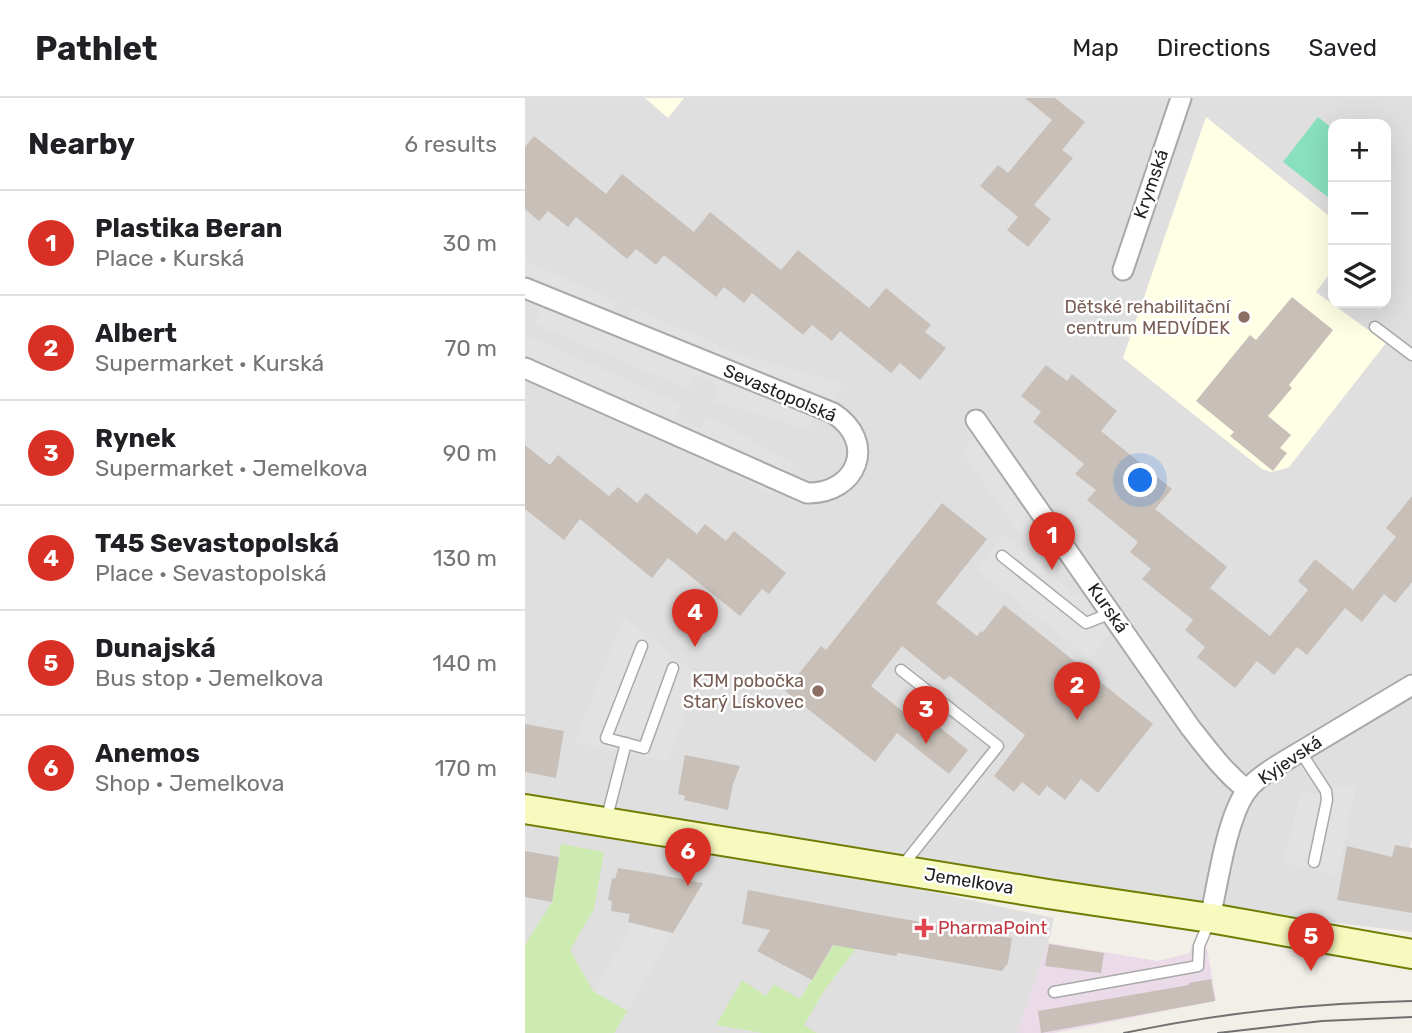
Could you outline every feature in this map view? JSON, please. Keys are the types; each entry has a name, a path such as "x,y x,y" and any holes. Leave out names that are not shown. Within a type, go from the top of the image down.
{"street":[{"name":"Krymská","path":"1123,270 1181,98"},
{"name":"Sevastopolská","path":"525,288 833,413 846,423 852,432 857,441 858,454 853,470 844,481 831,490 807,493 525,368"},
{"name":"Kurská","path":"977,420 1190,727 1217,763 1247,790"},
{"name":"Kyjevská","path":"1210,918 1228,838 1237,807 1247,790 1261,777 1300,751 1412,685"},
{"name":"Jemelkova","path":"525,809 1210,918 1412,954"}],"lane":[{"path":"1375,327 1412,355"},
{"path":"1002,556 1086,623 1111,613"},
{"path":"642,646 606,738 644,748 673,668"},
{"path":"899,870 998,746 901,670"},
{"path":"606,822 626,743"},
{"path":"1300,751 1326,790 1327,800 1314,862"},
{"path":"1054,992 1198,966 1199,946 1210,918"}],"shaded area":[{"path":"525,98 1412,98 1412,838 1409,853 1412,854 1412,932 1244,912 525,794"},
{"path":"645,98 684,98 668,118"},
{"name":"Dětské rehabilitační centrum MEDVÍDEK","path":"1206,117 1328,215 1328,276 1316,292 1328,301 1328,308 1338,308 1386,343 1289,467 1271,472 1262,469 1123,358"},
{"path":"525,261 619,302 608,314 624,320 635,309 736,353 844,384 815,414 808,429 714,402 720,386 695,375 688,389 535,324 540,308 525,301"},
{"path":"528,336 681,404 675,419 701,429 708,416 794,464 788,480 773,496 691,450 525,377 525,344"},
{"path":"977,412 987,415 1212,736 1204,741 1094,584 1081,592 1056,557 1043,566 962,452 973,439 965,428"},
{"path":"1003,535 1077,596 1082,594 1110,634 1090,659 977,569"},
{"path":"624,617 699,676 668,761 575,742"},
{"path":"1341,785 1356,788 1337,875 1284,863 1301,791 1316,794"},
{"path":"525,819 801,864 1054,918 1017,1033 525,1033"},
{"path":"634,923 673,933 627,1011 593,991"},
{"path":"1048,943 1158,961 1190,953 1192,944 1207,948 1216,1001 1054,1033 1017,1033"}],"green space":[{"path":"1318,117 1328,125 1328,197 1283,162"},
{"path":"561,844 604,852 594,909 570,950 593,991 628,1010 614,1033 525,1033 525,945 552,902"},
{"path":"837,940 858,946 826,988 804,1025 817,1033 763,1033 716,1025 742,980 766,996 774,984 800,999"}],"building":[{"path":"1025,98 1055,98 1085,122 1062,150 1073,158 1034,205 1051,219 1028,247 1007,230 1018,217 980,186 998,165 1008,173 1052,120"},
{"path":"534,136 606,194 622,174 694,232 710,212 781,270 798,250 869,308 886,288 931,325 925,332 946,348 920,380 900,363 891,373 840,331 832,341 812,325 803,335 752,293 744,303 724,287 716,297 664,255 656,265 636,249 627,259 576,217 568,227 548,211 539,221 525,209 525,147"},
{"path":"1292,297 1333,330 1289,385 1292,388 1268,416 1291,435 1280,448 1287,453 1273,471 1230,436 1234,432 1196,401 1250,335 1256,340"},
{"path":"1046,365 1067,381 1072,374 1117,411 1101,431 1172,489 1155,509 1227,567 1210,588 1270,636 1308,590 1298,581 1315,559 1353,590 1396,537 1386,528 1412,496 1412,582 1395,603 1384,594 1362,622 1345,608 1307,655 1297,647 1274,675 1257,661 1235,688 1197,657 1205,647 1185,630 1193,620 1142,579 1151,569 1130,552 1138,542 1087,500 1096,490 1075,474 1084,464 1033,422 1041,412 1021,396"},
{"path":"525,445 550,465 558,455 609,496 618,487 637,503 646,493 697,534 705,524 726,541 734,531 786,573 769,594 762,589 740,616 668,558 652,578 580,519 564,540 525,509"},
{"path":"942,503 987,539 936,603 977,636 1004,605 1153,724 1098,793 1081,779 1065,800 1047,786 1039,796 1022,782 1014,792 994,776 1025,735 950,676 944,680 902,646 871,686 911,718 917,709 968,750 949,774 897,733 875,762 785,691 821,646 826,650"},
{"path":"525,724 564,731 556,778 525,772"},
{"path":"685,755 740,766 728,810 684,800 685,796 678,794"},
{"path":"1395,845 1412,848 1412,913 1337,900 1347,846 1392,857"},
{"path":"525,851 559,857 552,902 525,897"},
{"path":"618,868 703,883 673,933 628,922 630,914 611,911 612,901 608,900 612,878 615,879"},
{"path":"748,890 1012,938 1008,963 1002,971 833,945 812,980 757,951 770,930 742,924"},
{"path":"1049,944 1104,953 1101,973 1045,966"},
{"path":"1211,979 1215,1001 1041,1033 1038,1011"}],"tram line":[{"path":"1124,1033 1268,1010 1412,1001"},
{"path":"1218,1033 1322,1021 1412,1017"}],"place":[{"name":"Dětské rehabilitační centrum MEDVÍDEK","path":"1244,317"},
{"name":"Plastika Beran","path":"1052,570"},
{"name":"T45 Sevastopolská","path":"695,647"},
{"name":"KJM pobočka Starý Lískovec","path":"818,691"},
{"name":"Albert","path":"1077,720"},
{"name":"Rynek","path":"926,744"},
{"name":"Anemos","path":"688,886"},
{"name":"PharmaPoint","path":"924,928"},
{"name":"Dunajská","path":"1311,971"}]}
